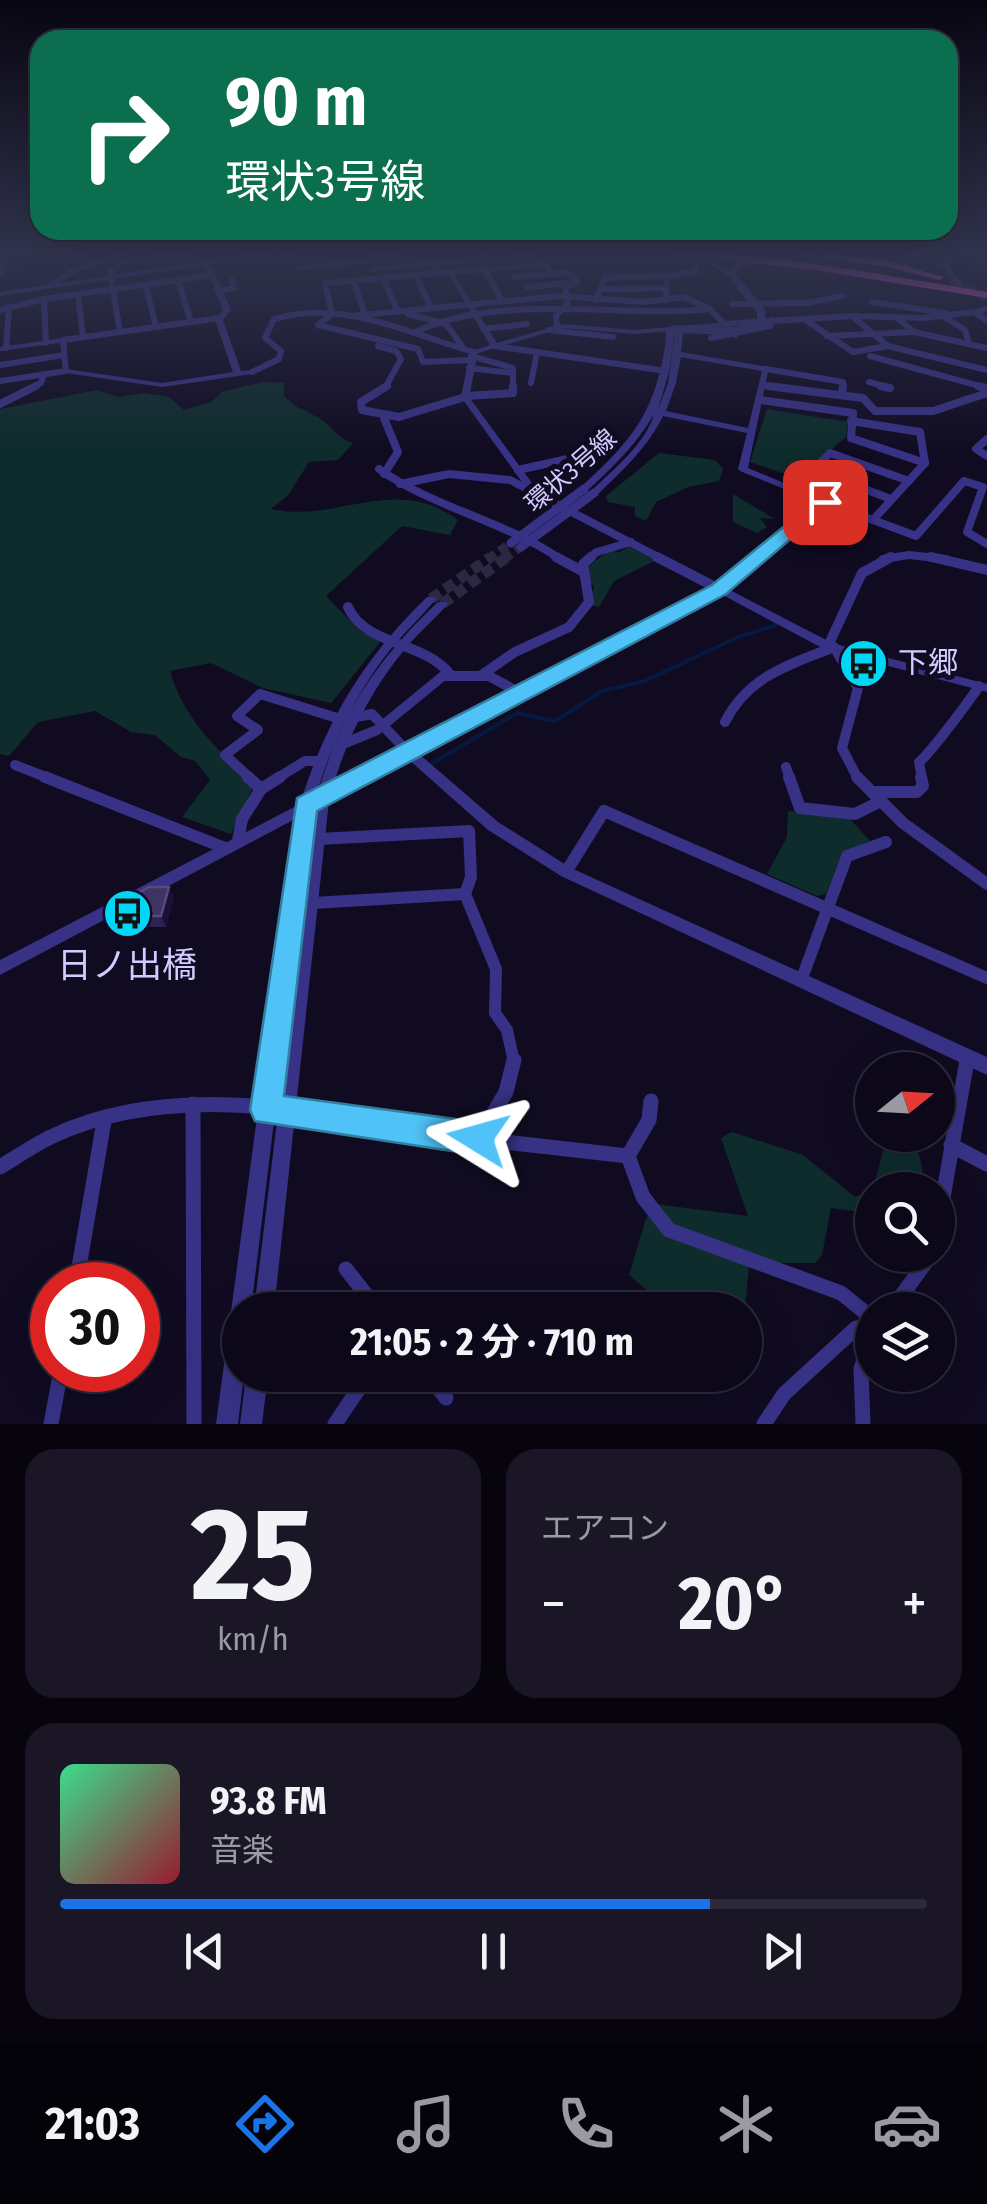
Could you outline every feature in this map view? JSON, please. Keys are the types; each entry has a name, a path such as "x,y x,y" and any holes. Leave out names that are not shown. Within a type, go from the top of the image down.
{"street":[{"path":"7,319 3,349 209,319"},
{"path":"45,319 46,343"},
{"path":"81,319 83,338"},
{"path":"118,319 120,332"},
{"path":"154,319 156,327"},
{"path":"220,319 238,374"},
{"path":"0,381 66,371 162,386 252,372 279,359 281,351 265,342 273,319"},
{"path":"326,319 318,326 418,349 423,362 471,359 509,365 513,394 465,397 384,418 362,410 360,402 385,389 401,355 378,346"},
{"path":"364,319 462,346"},
{"path":"415,332 440,319"},
{"path":"477,319 495,346 666,370"},
{"path":"524,319 536,333"},
{"path":"552,328 555,319"},
{"path":"586,327 589,319"},
{"path":"614,334 617,319"},
{"path":"647,319 649,331"},
{"path":"720,319 735,336"},
{"name":"環状3号線","path":"658,412 666,370 679,333 736,332 761,324 761,319"},
{"path":"552,328 614,334 780,319"},
{"path":"805,319 854,356 870,356 987,390"},
{"path":"854,319 888,346 987,370"},
{"path":"900,319 914,332"},
{"path":"949,319 965,330 969,344"},
{"path":"434,320 446,324 471,359 465,397 530,487"},
{"path":"711,338 765,329 772,320"},
{"path":"483,329 527,324"},
{"path":"471,359 495,346 552,328 586,327 614,334"},
{"path":"827,336 914,332 987,348"},
{"path":"64,340 66,371"},
{"path":"870,356 888,346"},
{"name":"環状3号線","path":"516,545 642,446 676,379 675,349"},
{"path":"675,349 843,382 842,395"},
{"path":"531,383 531,365 537,352"},
{"path":"0,364 64,355"},
{"path":"766,369 743,469 916,536 964,481 985,487 967,532 987,544"},
{"path":"0,402 42,383 44,374"},
{"path":"863,398 872,383 890,388"},
{"path":"764,385 863,398 875,411 919,412 987,390"},
{"path":"760,400 853,413 851,438 925,464"},
{"path":"658,412 752,431"},
{"path":"384,418 398,448 382,472 519,540 533,540 558,563 582,571"},
{"path":"852,421 920,432 925,464"},
{"path":"987,439 976,448 987,456"},
{"path":"518,470 581,456 592,442"},
{"path":"891,499 814,470 830,453 909,482"},
{"path":"874,520 925,464"},
{"path":"400,484 460,474 530,487 831,646 983,686 935,736 932,752 919,762 923,786 917,792 876,797 855,814 800,808 786,767"},
{"path":"0,968 719,589 825,502"},
{"path":"582,571 597,552 631,542"},
{"path":"724,722 735,695 784,665 831,646 861,575 875,563 934,558 987,570"},
{"path":"480,676 521,650 553,640 579,618 589,602 582,571"},
{"path":"265,1292 277,1111 306,806 318,761 344,718 395,640 436,601"},
{"path":"348,608 357,623 440,661 450,674"},
{"path":"831,646 858,688 842,746 844,756 876,797 912,832 987,884"},
{"path":"337,746 382,726 450,674 501,680 520,693"},
{"path":"261,789 225,755 258,730 237,716 260,694 344,718 372,714 407,752 493,826 566,872 987,1066"},
{"path":"244,1292 313,902 323,796 344,718"},
{"path":"231,845 261,789 304,761 318,761"},
{"path":"14,765 231,845"},
{"path":"566,872 604,811 987,978"},
{"path":"319,840 468,831 471,878 464,894 496,969 494,1013 511,1032 514,1044 509,1091 478,1138"},
{"path":"802,978 847,856 886,842"},
{"path":"313,902 464,894"},
{"path":"955,1125 968,1058"},
{"path":"628,1156 650,1120 652,1101"},
{"path":"193,1104 194,1424"},
{"path":"0,1168 50,1139 104,1120 130,1112 193,1104 277,1111 628,1156"},
{"path":"80,1262 104,1120"},
{"path":"955,1147 987,1164"},
{"path":"628,1156 643,1197 669,1230 841,1293 855,1304"},
{"path":"346,1268 364,1292"},
{"path":"765,1423 784,1394 855,1329"},
{"path":"51,1424 57,1392"},
{"path":"227,1424 231,1392"},
{"path":"251,1424 254,1392"},
{"path":"335,1424 357,1392"},
{"path":"441,1392 446,1398"},
{"path":"859,1392 863,1424"}],"green space":[{"path":"262,382 284,383 284,396 353,443 338,460 309,462 289,494 271,509 295,512 365,502 411,501 434,507 458,520 450,535 402,526 326,596 359,630 380,642 331,703 263,688 211,663 170,671 193,720 255,783 231,834 182,817 210,780 195,761 181,757 155,735 131,732 95,711 38,722 9,756 0,754 0,409 97,390 118,397 144,393 169,397 184,410 211,402 222,392"},
{"path":"767,409 848,422 846,437 797,478 750,462"},
{"path":"659,453 715,460 723,469 719,481 688,487 656,502 646,521 635,516 635,507 608,502 606,496"},
{"path":"733,494 775,519 760,518 767,527 757,533 733,522"},
{"path":"629,547 656,560 614,581 599,607 591,605 594,586 587,578 587,567 610,550 619,552"},
{"path":"788,811 850,819 870,841 842,852 826,894 817,896 767,874 787,837"},
{"path":"732,1132 803,1155 855,1197 855,1213 831,1208 822,1255 815,1263 749,1263 747,1292 649,1292 629,1275 646,1219 655,1204 748,1216 721,1138"},
{"path":"883,1152 918,1152 922,1172 878,1172"}],"building":[{"path":"149,887 169,887 161,916 131,916 138,893"}],"waterway":[{"path":"431,764 517,713 555,721 602,691 645,681 738,637 776,625"}],"tunnel":[{"path":"488,559 511,543"},
{"path":"504,559 521,547"},
{"path":"431,599 491,557"},
{"path":"442,604 507,557"}],"place":[{"name":"下郷","path":"863,663"},
{"name":"日ノ出橋","path":"127,913"}],"route":[{"path":"478,1138 266,1110 306,806 719,589 778,545 825,502"}]}
